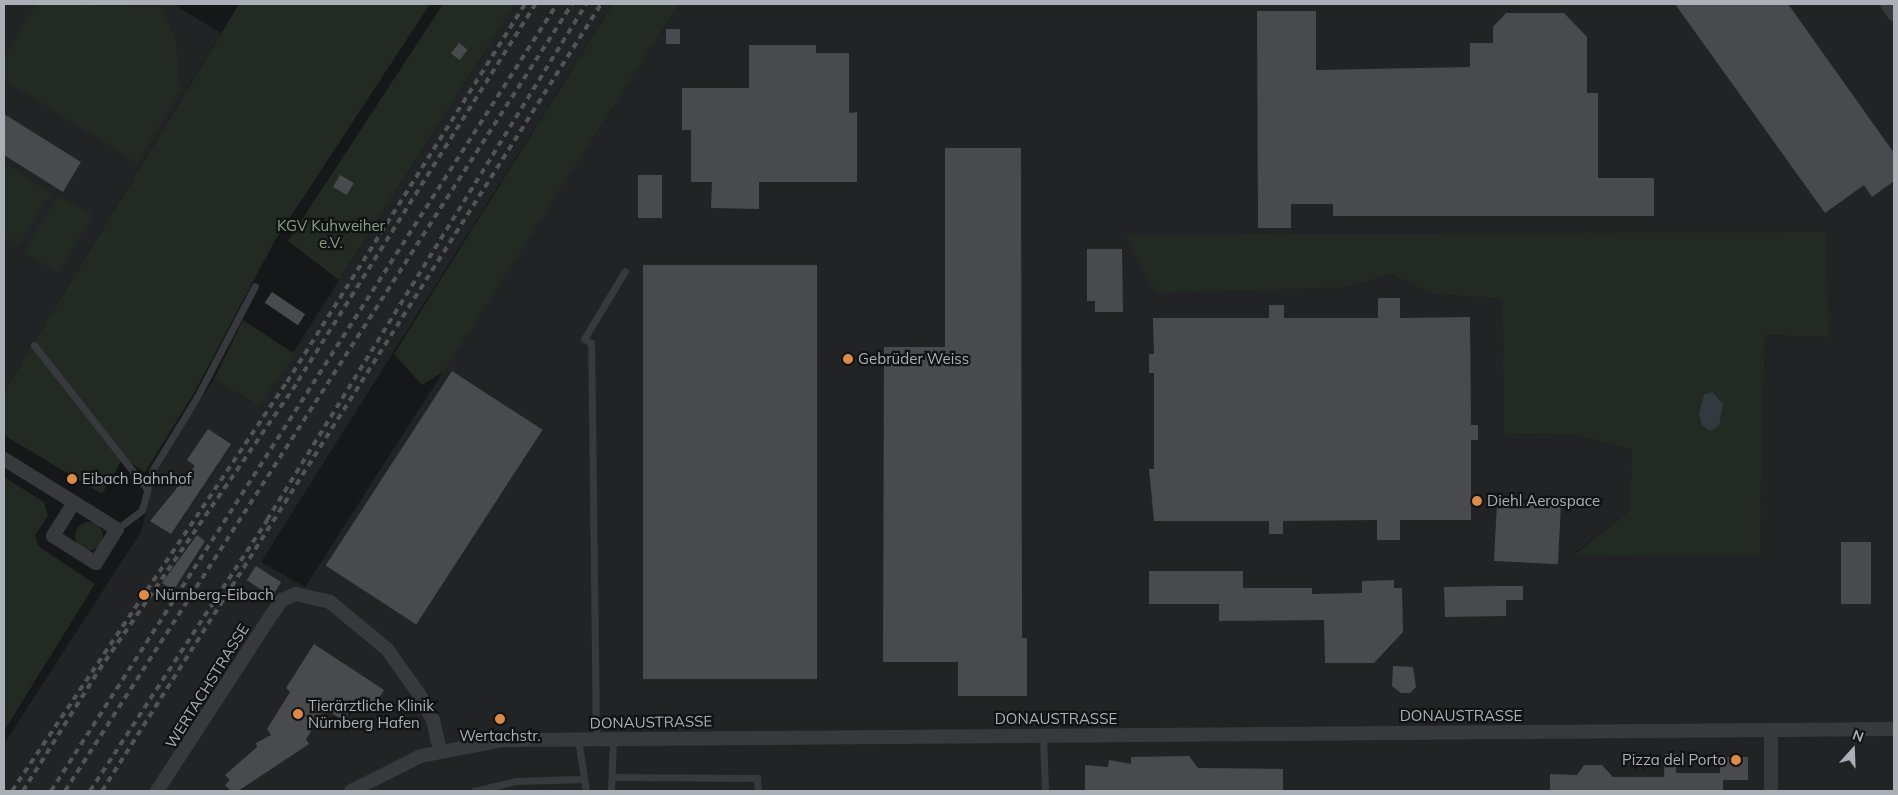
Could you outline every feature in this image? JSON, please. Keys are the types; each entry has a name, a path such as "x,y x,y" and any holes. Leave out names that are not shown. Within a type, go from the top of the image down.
{"street":[{"path":"1887,4 1894,14"},
{"path":"4,459 117,529 96,563 53,536 74,503"},
{"name":"WERTACHSTRASSE","path":"157,791 272,614 282,600 296,594 330,602 387,649 419,694 433,720 440,751"},
{"name":"DONAUSTRASSE","path":"351,791 402,764 440,751 503,740 1894,729"},
{"path":"1771,730 1771,791"}],"lane":[{"path":"596,739 590,343 584,339 625,271"},
{"path":"117,529 142,510 153,469 197,397 255,286"},
{"path":"34,345 147,490"},
{"path":"1043,736 1045,791"},
{"path":"578,739 586,791"},
{"path":"611,791 613,739"},
{"path":"612,777 758,778 758,791"},
{"path":"474,791 516,781 583,779"}],"shaded area":[{"path":"4,4 173,4 221,33 4,392"},
{"path":"515,4 613,4 261,562 305,587 679,4 1894,4 1894,791 4,791 4,744 142,530 155,470 214,379 259,406","holes":["1125,236 1246,236 1829,337 1765,335 1760,555 1572,555 1629,511 1632,450 1576,435 1504,434 1502,299 1432,294 1391,274 1348,287"]},
{"path":"1712,392 1723,404 1719,426 1710,431 1702,425 1699,414 1704,395"}],"green space":[{"path":"37,4 162,7 176,41 180,90 137,163 4,80 4,58"},
{"path":"239,4 430,4 274,242 193,395 145,472 123,458 102,494 4,435 4,392"},
{"name":"KGV Kuhweiher e.V.","path":"443,4 515,4 339,280 288,241"},
{"path":"613,4 679,4 444,371 422,385 394,354"},
{"path":"4,163 51,193 19,245 4,236"},
{"path":"58,195 93,215 59,273 25,253"},
{"path":"1826,232 1829,337 1765,335 1760,555 1572,556 1629,511 1632,450 1576,435 1504,434 1502,299 1432,294 1391,274 1348,287 1156,293 1125,235"},
{"path":"243,320 295,354 259,406 214,379"},
{"path":"4,477 44,502 48,516 35,535 38,546 95,584 4,731"},
{"path":"89,522 99,526 103,536 99,546 89,550 79,546 75,536 79,526"}],"building":[{"path":"1675,4 1788,4 1894,153 1894,181 1872,197 1864,185 1825,213"},
{"path":"1257,11 1316,11 1316,70 1470,67 1470,43 1493,43 1493,27 1506,13 1564,13 1587,37 1587,93 1598,93 1598,178 1654,178 1654,216 1333,216 1333,204 1291,204 1291,228 1258,228"},
{"path":"666,29 680,29 680,44 666,44"},
{"path":"459,43 468,50 460,60 451,53"},
{"path":"749,45 816,45 816,53 849,53 849,113 857,112 857,182 759,182 759,209 711,208 712,182 691,182 691,130 682,130 682,88 749,88"},
{"path":"4,114 81,162 63,192 4,155"},
{"path":"945,148 1021,148 1022,638 1027,638 1027,696 958,696 958,662 883,662 884,347 945,347"},
{"path":"340,175 354,183 347,195 333,187"},
{"path":"638,175 662,175 662,218 638,218"},
{"path":"1087,249 1122,249 1123,312 1095,312 1095,301 1087,301"},
{"path":"643,265 817,265 817,679 643,679"},
{"path":"272,292 305,314 298,325 265,303"},
{"path":"1378,298 1400,298 1400,318 1470,317 1471,425 1478,425 1478,440 1471,440 1471,520 1400,520 1400,540 1377,540 1377,520 1283,521 1283,534 1269,534 1269,521 1154,521 1149,469 1154,469 1154,373 1149,373 1149,354 1154,354 1153,318 1269,318 1269,305 1284,305 1284,318 1378,318"},
{"path":"452,371 543,430 416,624 326,566"},
{"path":"208,429 231,444 171,534 150,521 195,466 187,460"},
{"path":"1497,503 1561,506 1558,564 1494,561"},
{"path":"197,535 205,541 173,591 162,583"},
{"path":"1841,542 1871,542 1871,604 1841,604"},
{"path":"256,566 281,582 272,597 247,580"},
{"path":"1149,571 1243,571 1243,588 1312,588 1312,594 1362,593 1362,581 1394,580 1394,588 1402,588 1403,632 1374,663 1325,663 1324,620 1219,621 1219,604 1149,604"},
{"path":"1523,586 1523,600 1506,600 1506,616 1445,617 1444,587"},
{"name":"Tierärztliche Klinik Nürnberg Hafen","path":"314,644 384,690 373,709 358,699 344,721 325,709 306,739 309,744 238,791 231,791 225,785 230,780 225,775 257,747 256,743 271,735 267,729 290,692 286,688"},
{"path":"1393,666 1413,667 1416,687 1410,693 1401,693 1392,686"},
{"path":"1665,754 1677,754 1676,773 1720,773 1720,757 1748,757 1748,780 1723,780 1723,791 1550,791 1550,774 1577,775 1584,765 1602,765 1613,777 1664,777"},
{"path":"1189,756 1198,768 1283,769 1283,791 1085,791 1085,765 1108,767 1109,760 1131,764 1131,757"}],"railway":[{"path":"12,791 287,382 525,4"},
{"path":"23,791 99,670 298,381 535,4"},
{"path":"51,791 557,4"},
{"path":"65,791 572,4"},
{"path":"90,791 267,520 586,4"},
{"path":"102,791 601,4"}],"place":[{"name":"Gebrüder Weiss","path":"848,359"},
{"name":"Eibach Bahnhof","path":"72,479"},
{"name":"Diehl Aerospace","path":"1477,501"},
{"name":"Nürnberg-Eibach","path":"144,595"},
{"name":"Tierärztliche Klinik Nürnberg Hafen","path":"298,714"},
{"name":"Wertachstr.","path":"500,719"},
{"name":"Pizza del Porto","path":"1736,760"}]}
